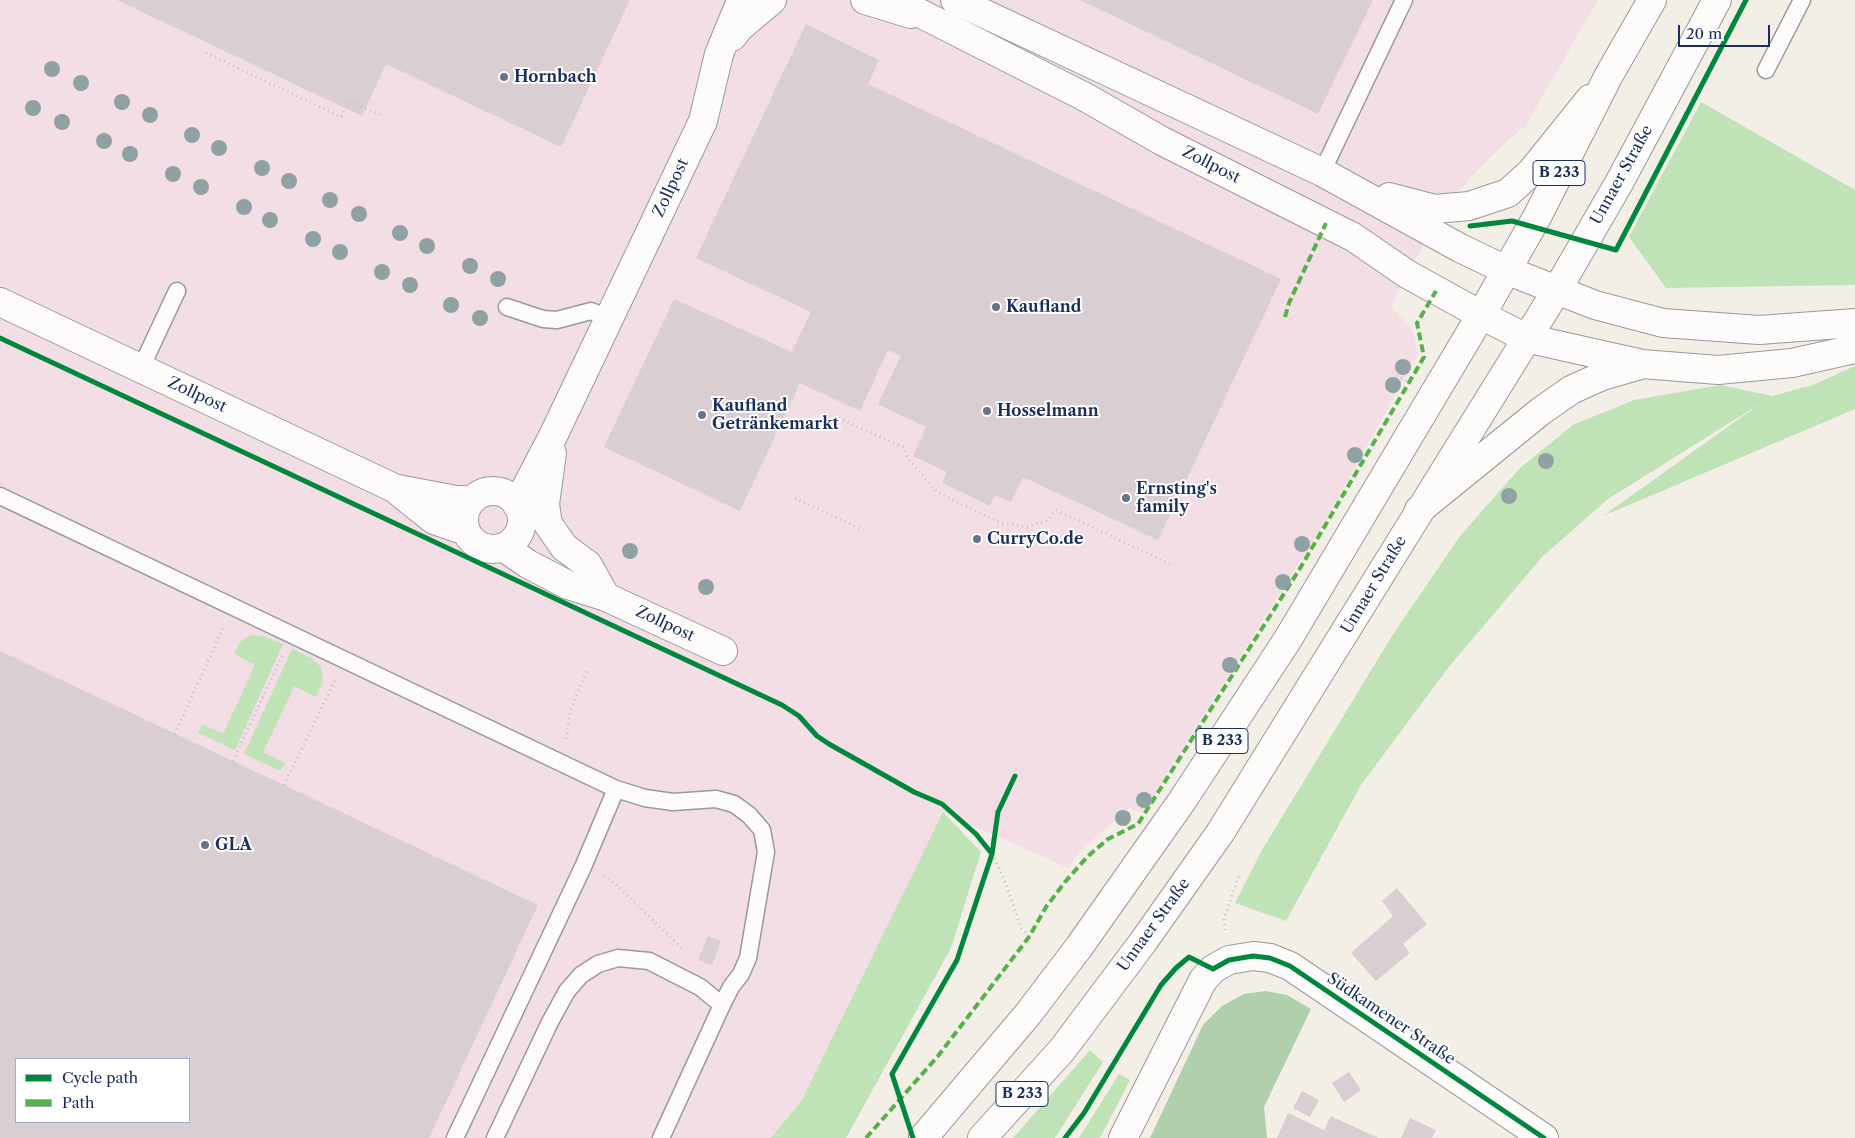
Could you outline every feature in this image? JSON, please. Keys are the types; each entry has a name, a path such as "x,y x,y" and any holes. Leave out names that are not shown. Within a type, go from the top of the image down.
{"main road":[{"name":"Zollpost","path":"719,54 719,15 724,0"},
{"name":"Zollpost","path":"723,652 606,597 541,553 514,528 554,434 703,121 719,54 743,0"},
{"name":"Zollpost","path":"719,54 740,27 772,0"},
{"name":"Zollpost","path":"865,0 937,22"},
{"name":"Zollpost","path":"894,0 1084,97 1162,140 1354,237 1408,274 1481,316 1526,338 1642,364"},
{"path":"955,0 1322,172 1460,248 1506,270 1595,305 1664,322 1759,330 1855,324"},
{"name":"B 233","path":"923,1138 1028,1014 1079,947 1182,801 1288,639 1481,316 1537,217 1609,75 1652,0"},
{"name":"Unnaer Straße","path":"982,1138 1062,1050 1220,833 1419,510 1500,383 1526,338 1558,290 1624,175 1717,0"},
{"path":"1361,192 1403,200 1435,209 1469,206 1508,193 1532,171 1609,75"},
{"name":"Zollpost","path":"0,302 394,488 434,520 466,531"},
{"path":"1419,510 1541,411 1571,390 1602,376 1642,364 1718,370 1792,363 1855,349"},
{"name":"Zollpost","path":"394,488 456,500 479,496 509,478 554,434"},
{"name":"Zollpost","path":"554,434 545,504 548,524 564,547 588,565 606,597"},
{"path":"496,490 506,493 514,499 514,528 492,549 482,547 466,531 464,521 466,507 479,496 496,490"},
{"name":"Südkamener Straße","path":"1221,965 1253,956 1270,958 1290,966 1544,1138"},
{"path":"1124,1138 1203,980 1221,965"}],"lane":[{"path":"1322,172 1404,0"},
{"path":"1766,70 1802,0"},
{"path":"141,368 177,291"},
{"path":"507,307 543,319 557,320 591,312 610,318"},
{"path":"0,496 616,788 645,798 673,802 716,799 734,804 749,815 762,830 766,852 748,958 741,974 731,987 722,1005 660,1138"},
{"path":"455,1138 583,867 616,788"},
{"path":"495,1138 550,1022 567,991 582,975 598,964 618,958 649,961 700,987 722,1005"}],"path":[{"path":"206,53 341,117 350,101 380,115"},
{"path":"1392,373 1410,382"},
{"path":"834,416 902,447 908,459 937,492 1001,523 1028,527 1048,520 1056,510 1170,564"},
{"path":"795,498 863,530"},
{"path":"175,734 233,606"},
{"path":"233,761 292,635"},
{"path":"284,785 346,660"},
{"path":"566,739 571,708 587,670"},
{"path":"992,854 1004,876 1021,928 1029,937"},
{"path":"583,867 611,880 688,954"},
{"path":"1221,965 1224,919 1239,875"}],"shaded area":[{"path":"0,0 1598,0 1526,125 1494,153 1447,204 1407,274 1391,307 1413,331 1418,354 1326,520 1142,813 1129,808 1078,853 1068,868 943,812 802,1100 771,1138 0,1138"}],"green space":[{"path":"1701,102 1855,190 1855,285 1666,288 1629,237"},
{"path":"1855,366 1855,409 1603,516 1761,403 1608,499 1542,557 1448,668 1361,785 1286,921 1235,903 1262,850 1392,636 1460,536 1520,468 1573,425 1634,400 1721,385 1772,396 1813,385"},
{"path":"251,635 264,636 283,644 235,750 198,733 202,724 223,734 255,665 234,654 240,642"},
{"path":"292,649 311,658 321,667 323,681 316,697 294,686 263,752 285,763 280,771 244,754"},
{"path":"943,812 981,852 951,948 846,1138 771,1138 802,1100"},
{"path":"1265,991 1287,995 1311,1009 1264,1107 1267,1138 1150,1138 1203,1025 1222,1006 1244,994"},
{"path":"1090,1050 1103,1062 1055,1138 1013,1138"},
{"path":"1119,1074 1130,1080 1100,1138 1079,1138"}],"building":[{"name":"Hornbach","path":"117,0 630,0 561,147 386,64 362,116"},
{"path":"1080,0 1373,0 1318,114"},
{"path":"806,24 879,60 868,84 1281,279 1158,540 1023,477 1011,502 995,495 990,506 942,483 947,472 913,456 926,427 878,404 901,356 888,350 860,411 800,383 740,511 604,447 674,299 792,352 811,312 696,258"},
{"name":"GLA","path":"0,651 538,905 429,1138 0,1138"},
{"path":"1397,888 1427,924 1403,944 1410,953 1376,981 1351,953 1393,916 1382,901"},
{"path":"708,936 721,941 712,965 698,960"},
{"path":"1349,1072 1361,1090 1344,1102 1332,1083"},
{"path":"1302,1091 1319,1100 1310,1117 1293,1108"},
{"path":"1288,1113 1324,1130 1331,1116 1378,1138 1277,1138"},
{"path":"1410,1118 1436,1130 1432,1138 1401,1138"}],"marked path":[{"path":"1285,317 1289,303 1326,223"},
{"path":"866,1138 938,1056 1029,937 1046,907 1065,882 1088,856 1108,839 1138,824 1299,570 1424,357 1417,323 1436,291"}],"cycle path":[{"path":"1470,226 1512,221 1616,250 1746,0"},
{"path":"0,338 782,705 799,716 817,736 829,744 914,792 942,804 976,834 992,854"},
{"path":"913,1138 892,1074 957,960 992,854 998,812 1015,776"},
{"path":"1065,1138 1084,1113 1161,985 1176,968 1189,957 1213,969 1229,960 1253,956 1270,958 1290,966 1544,1138"}],"place":[{"name":"Hornbach","path":"504,77"},
{"name":"Kaufland","path":"996,307"},
{"name":"Hosselmann","path":"987,411"},
{"name":"Kaufland Getränkemarkt","path":"702,415"},
{"name":"Ernsting's family","path":"1126,498"},
{"name":"CurryCo.de","path":"977,539"},
{"name":"GLA","path":"205,845"}]}
